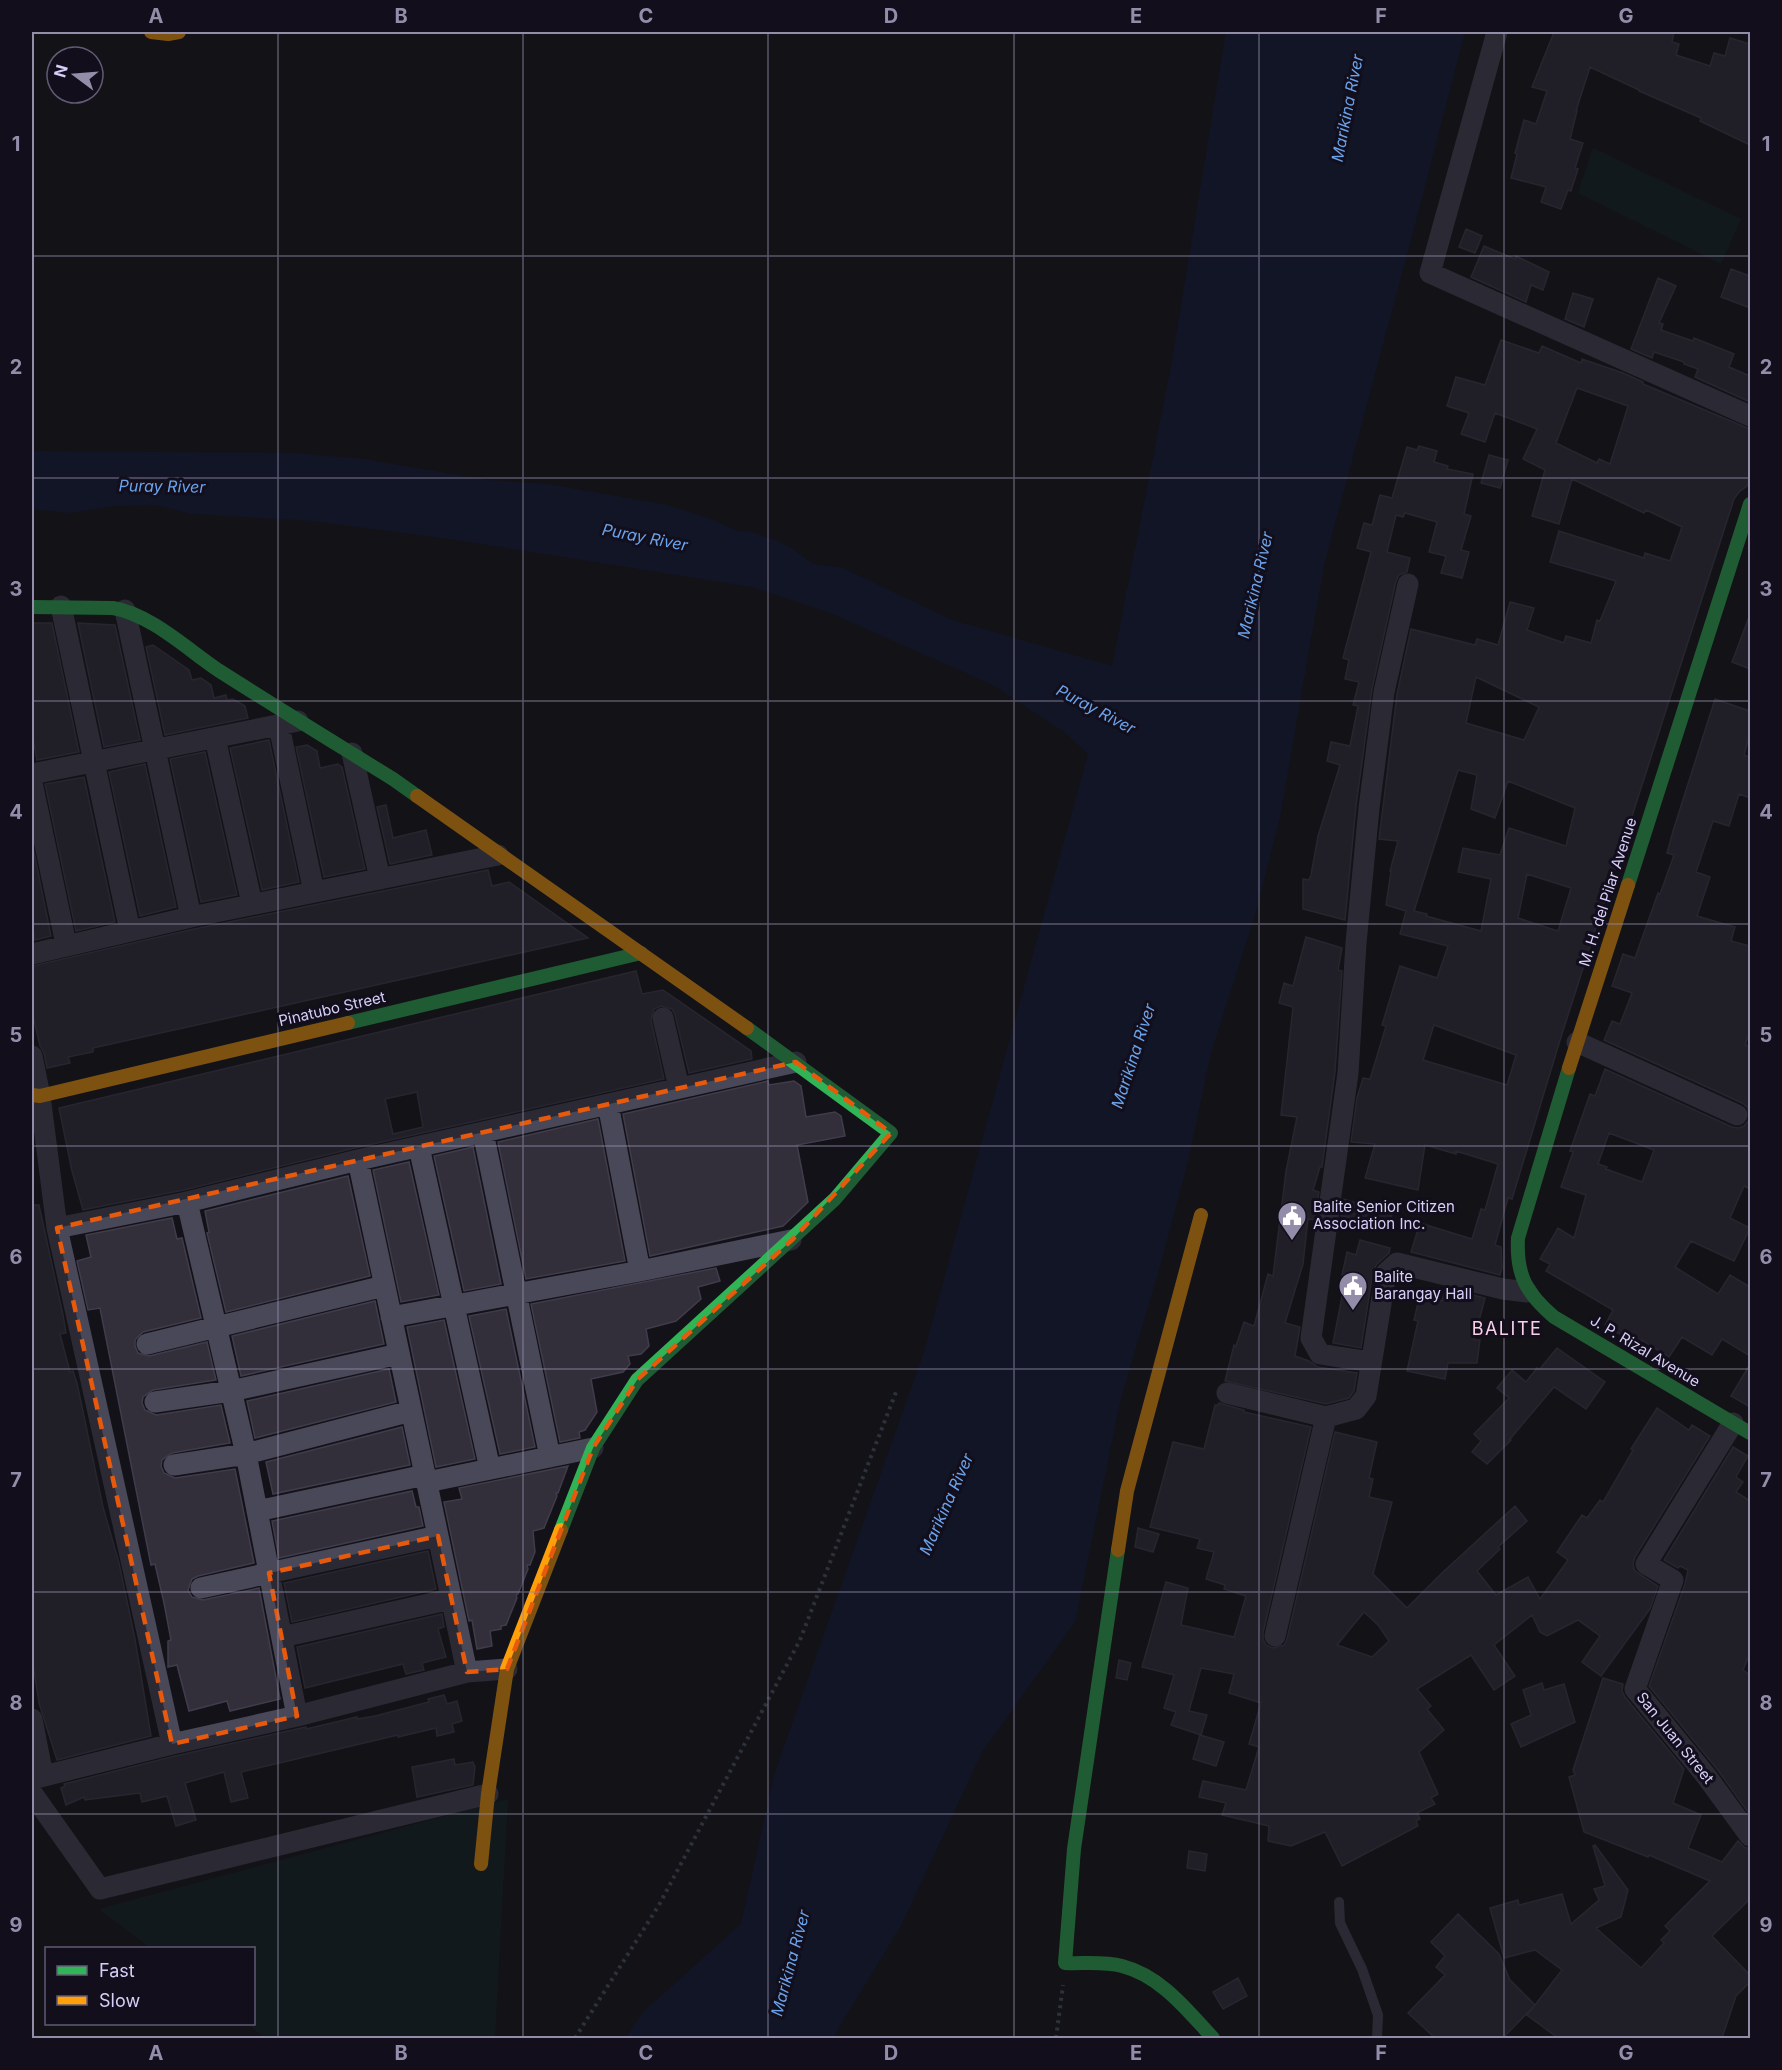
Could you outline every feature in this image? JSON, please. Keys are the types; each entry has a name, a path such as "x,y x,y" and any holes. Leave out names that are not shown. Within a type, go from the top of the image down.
{"street":[{"path":"151,32 168,34 179,32"},
{"path":"1497,32 1430,273 1750,416"},
{"name":"M. H. del Pilar Avenue","path":"1527,1292 1516,1257 1518,1238 1577,1042 1750,504"},
{"path":"1371,1362 1320,1354 1311,1338 1348,1073 1356,943 1369,808 1384,692 1408,584"},
{"path":"61,606 130,931"},
{"path":"32,607 61,606 125,610 141,617 217,669 289,723 352,753 393,778 498,855 796,1062 891,1133 835,1199 637,1380 593,1448 507,1669 488,1794 481,1864"},
{"path":"125,610 191,916"},
{"path":"32,774 289,723"},
{"path":"289,723 314,892"},
{"path":"215,738 252,904"},
{"path":"352,753 380,879"},
{"path":"32,783 66,944"},
{"path":"32,954 66,944 191,916 498,855"},
{"name":"Pinatubo Street","path":"36,1095 641,953"},
{"path":"663,1018 679,1088"},
{"path":"1577,1042 1737,1115"},
{"path":"32,1056 57,1228 172,1744"},
{"path":"57,1228 187,1202 358,1160 796,1062"},
{"path":"608,1104 640,1271"},
{"path":"483,1132 550,1457"},
{"path":"419,1147 490,1469"},
{"path":"358,1160 467,1672"},
{"path":"187,1202 246,1454 297,1716"},
{"path":"1201,1215 1126,1491 1074,1849 1065,1963 1121,1966 1149,1976 1170,1993 1213,2038"},
{"path":"391,1317 640,1271 793,1239"},
{"path":"1227,1393 1326,1417 1356,1409 1366,1396 1386,1273 1397,1263 1503,1289 1527,1292"},
{"path":"147,1344 384,1286"},
{"name":"J. P. Rizal Avenue","path":"1527,1292 1539,1306 1554,1317 1742,1428"},
{"path":"155,1402 231,1391 399,1354"},
{"path":"174,1465 246,1454 411,1411"},
{"path":"1275,1636 1326,1417"},
{"name":"San Juan Street","path":"1742,1428 1646,1564 1673,1580 1635,1689 1707,1777 1750,1836"},
{"path":"257,1511 593,1448"},
{"path":"201,1588 438,1536"},
{"path":"282,1637 452,1599"},
{"path":"36,1782 172,1744 297,1716 467,1672 507,1669"},
{"path":"32,1719 36,1782 100,1889 488,1794"}],"lane":[{"path":"1339,1902 1340,1923 1362,1968 1378,2015 1377,2038"}],"path":[{"path":"575,2038 659,1905 800,1640 896,1392"},
{"path":"1056,2038 1065,1963"}],"highlighted area":[{"path":"796,1062 891,1133 793,1239 637,1380 593,1448 507,1669 467,1672 438,1536 269,1573 297,1716 172,1744 57,1228"}],"shaded area":[{"path":"1593,148 1741,219 1721,264 1578,193"},
{"path":"508,1799 495,2038 266,2038 248,2025 255,2025 255,1947 149,1947 99,1909"}],"water":[{"path":"1226,32 1465,32 1324,565 1280,817 1256,912 1211,1053 1188,1162 1121,1398 1075,1622 982,1752 901,1926 834,2038 626,2038 642,2013 741,1924 775,1772 924,1352 1088,754 1064,732 993,685 828,612 752,587 456,540 312,521 192,514 155,505 115,506 69,513 32,509 32,451 295,453 364,459 487,480 547,484 668,505 738,531 751,532 778,541 813,564 843,568 952,620 1112,666 1171,366"}],"building":[{"path":"1554,32 1674,32 1672,42 1679,44 1676,55 1710,66 1714,53 1725,56 1730,38 1750,44 1750,145 1700,121 1701,118 1590,67 1570,139 1583,143 1571,191 1568,190 1561,209 1541,202 1546,187 1511,178 1524,120 1536,124 1547,91 1532,87"},
{"path":"1466,229 1482,236 1475,253 1459,247"},
{"path":"1484,246 1515,259 1516,256 1549,272 1543,290 1531,285 1526,302 1471,277"},
{"path":"1731,269 1750,276 1750,308 1721,297"},
{"path":"1658,278 1676,286 1659,323 1663,324 1661,330 1693,341 1694,338 1734,354 1729,367 1750,376 1750,402 1695,377 1698,369 1684,362 1654,352 1652,358 1631,349"},
{"path":"1573,293 1593,299 1584,327 1565,319"},
{"path":"1501,340 1539,353 1542,346 1581,363 1582,359 1623,373 1643,384 1750,429 1750,475 1747,486 1734,499 1561,1037 1512,1199 1508,1198 1495,1245 1501,1247 1500,1275 1411,1252 1420,1223 1472,1239 1481,1209 1485,1210 1498,1164 1456,1151 1456,1154 1425,1145 1418,1190 1365,1178 1375,1144 1351,1142 1357,1098 1363,1078 1370,1079 1386,1026 1382,1025 1400,966 1437,978 1448,946 1400,934 1406,911 1386,905 1390,871 1398,841 1379,839 1397,694 1411,629 1475,645 1477,639 1498,645 1510,602 1534,608 1527,630 1564,643 1566,636 1591,643 1597,620 1600,621 1616,581 1550,562 1559,531 1644,558 1645,553 1670,561 1682,527 1646,510 1644,513 1572,479 1559,524 1532,516 1545,470 1523,459 1537,429 1495,413 1485,442 1461,434 1469,413 1447,406 1456,377 1485,385","holes":["1577,388 1628,406 1610,464 1599,459 1597,463 1556,443","1476,677 1539,707 1524,740 1466,723","1458,770 1477,775 1471,809 1495,818 1508,781 1575,808 1566,846 1509,828 1500,855 1463,848 1458,872 1491,879 1481,931 1414,911","1527,874 1571,888 1558,931 1518,918","1434,1025 1516,1055 1507,1085 1423,1060"]},
{"path":"1419,446 1437,451 1434,462 1448,466 1447,469 1473,474 1464,514 1471,516 1461,550 1469,552 1462,578 1441,573 1446,556 1429,552 1437,522 1405,513 1403,517 1396,515 1387,552 1410,558 1407,572 1399,575 1396,581 1372,689 1356,806 1345,920 1303,909 1303,879 1309,880 1311,875 1318,836 1340,765 1327,761 1331,742 1350,746 1358,706 1353,705 1359,682 1345,679 1349,660 1343,658 1371,552 1357,548 1364,523 1372,525 1380,495 1392,498 1407,447 1417,450"},
{"path":"1489,455 1508,460 1500,488 1481,483"},
{"path":"1750,617 1750,669 1732,662"},
{"path":"32,623 52,623 79,752 37,760 32,733"},
{"path":"78,623 115,625 140,740 104,747"},
{"path":"153,645 189,670 192,680 201,678 211,685 214,698 226,695 227,700 233,699 245,706 248,718 165,735 146,647"},
{"path":"1715,699 1750,711 1750,733 1744,755 1750,757 1750,798 1739,794 1729,826 1713,821 1696,872 1710,877 1697,916 1735,927 1731,941 1750,946 1750,1031 1745,1045 1750,1046 1750,1189 1744,1186 1730,1218 1750,1228 1734,1261 1691,1241 1675,1267 1718,1294 1730,1275 1750,1287 1750,1356 1722,1339 1712,1355 1682,1337 1669,1357 1642,1340 1639,1346 1605,1325 1613,1310 1546,1271 1550,1264 1540,1259 1558,1228 1574,1238 1586,1195 1561,1187 1573,1152 1570,1151 1590,1094 1595,1096 1605,1069 1732,1127 1744,1126 1749,1120 1748,1108 1742,1103 1604,1040 1612,1021 1620,1024 1632,993 1612,986 1623,954 1635,958 1674,855 1667,853","holes":["1609,1133 1654,1150 1642,1182 1598,1164"]},
{"path":"269,740 299,882 262,890 230,748"},
{"path":"307,745 317,751 320,768 338,764 342,767 365,869 324,877 296,747"},
{"path":"205,752 237,895 201,902 170,759"},
{"path":"145,764 176,907 140,916 109,772"},
{"path":"84,777 115,922 76,931 45,784"},
{"path":"386,805 393,838 426,830 432,855 390,864 377,807"},
{"path":"32,842 51,936 35,940 32,922"},
{"path":"488,870 492,886 509,882 588,938 93,1048 93,1052 68,1057 70,1063 47,1068 32,1017 32,966 194,929"},
{"path":"1306,937 1342,948 1338,970 1342,971 1335,1072 1322,1167 1320,1167 1313,1190 1319,1192 1315,1220 1308,1219 1303,1264 1285,1323 1300,1327 1295,1356 1318,1367 1357,1373 1354,1391 1349,1398 1326,1404 1225,1381 1234,1345 1236,1346 1244,1322 1254,1326 1268,1274 1273,1276 1286,1171 1297,1117 1281,1115 1293,1007 1279,1003 1284,983 1293,986"},
{"path":"636,971 642,994 663,990 751,1051 752,1059 689,1073 675,1015 672,1009 661,1006 654,1009 651,1020 664,1079 355,1148 184,1190 83,1210 59,1108","holes":["417,1092 423,1127 393,1134 385,1099"]},
{"path":"768,1081 769,1085 794,1081 801,1086 806,1117 835,1112 841,1116 845,1136 797,1145 808,1202 783,1226 650,1256 623,1114"},
{"path":"598,1119 625,1261 526,1279 498,1142"},
{"path":"473,1147 501,1284 464,1291 434,1156"},
{"path":"409,1162 439,1295 401,1302 373,1170"},
{"path":"348,1176 370,1276 226,1312 207,1233 209,1232 205,1211"},
{"path":"1343,1199 1392,1214 1389,1225 1341,1216"},
{"path":"32,1205 39,1205 66,1333 60,1334 70,1372 73,1371 77,1383 103,1507 119,1563 135,1639 151,1736 57,1760 39,1703 32,1658"},
{"path":"172,1218 177,1239 182,1238 201,1318 143,1332 135,1340 135,1346 138,1353 149,1356 207,1342 216,1380 153,1390 143,1397 142,1403 145,1410 156,1415 221,1405 230,1443 172,1453 162,1460 161,1466 164,1473 175,1478 235,1469 254,1563 198,1576 192,1579 188,1590 192,1597 203,1600 259,1588 280,1699 230,1711 227,1701 189,1711 177,1665 168,1667 168,1641 171,1640 164,1603 155,1564 151,1565 100,1308 88,1310 77,1261 91,1257 86,1235"},
{"path":"1360,1240 1390,1248 1389,1253 1373,1271 1361,1348 1333,1343 1346,1276 1342,1275 1347,1252 1356,1255"},
{"path":"716,1268 720,1281 698,1287 701,1299 676,1321 646,1329 649,1346 641,1354 628,1356 630,1364 623,1372 591,1379 597,1412 585,1430 579,1432 580,1438 560,1442 531,1304"},
{"path":"1446,1288 1485,1298 1474,1340 1480,1340 1477,1363 1448,1363 1445,1379 1407,1371 1418,1321 1414,1320 1420,1295 1442,1301"},
{"path":"375,1301 384,1344 241,1376 232,1336"},
{"path":"506,1309 535,1447 500,1454 469,1316"},
{"path":"444,1320 475,1459 436,1467 407,1327"},
{"path":"1557,1348 1605,1382 1586,1409 1554,1387 1511,1440 1487,1464 1472,1452 1481,1441 1474,1434 1509,1398 1497,1388 1512,1370 1526,1382"},
{"path":"1750,1364 1750,1407 1731,1396"},
{"path":"389,1369 396,1402 255,1438 247,1401"},
{"path":"1219,1403 1244,1410 1244,1412 1311,1427 1263,1633 1266,1645 1273,1648 1284,1645 1287,1639 1335,1432 1377,1442 1369,1478 1373,1479 1369,1497 1392,1502 1373,1574 1407,1608 1515,1506 1527,1521 1498,1547 1500,1549 1477,1571 1496,1595 1528,1577 1540,1599 1568,1560 1557,1552 1582,1515 1587,1518 1600,1500 1603,1502 1633,1450 1631,1449 1657,1408 1689,1430 1692,1425 1710,1436 1635,1557 1633,1564 1635,1571 1658,1586 1650,1609 1601,1676 1582,1662 1600,1636 1578,1620 1547,1636 1540,1632 1532,1615 1494,1645 1515,1676 1494,1690 1471,1655 1417,1689 1431,1706 1427,1709 1444,1730 1419,1752 1438,1794 1431,1798 1435,1804 1417,1813 1420,1819 1416,1821 1418,1826 1342,1866 1325,1832 1291,1846 1268,1841 1269,1826 1222,1815 1226,1803 1199,1797 1203,1781 1246,1790 1259,1747 1249,1744 1261,1703 1229,1693 1234,1674 1201,1668 1189,1711 1207,1715 1201,1735 1171,1725 1176,1712 1164,1708 1174,1675 1142,1667 1166,1582 1188,1588 1181,1625 1234,1637 1246,1596 1224,1589 1225,1585 1206,1579 1214,1552 1197,1548 1200,1539 1150,1527 1173,1442 1204,1449 1215,1405","holes":["1364,1612 1379,1626 1389,1641 1372,1657 1337,1645"]},
{"path":"402,1427 410,1465 273,1494 266,1462"},
{"path":"1733,1447 1748,1456 1736,1477 1743,1482 1736,1492 1750,1501 1750,1653 1743,1670 1750,1675 1750,1815 1717,1769 1649,1686 1688,1570 1680,1566 1678,1568 1664,1560"},
{"path":"568,1466 544,1528 533,1531 535,1552 530,1565 527,1565 528,1569 506,1625 501,1626 501,1629 490,1631 492,1646 477,1649 444,1502 462,1499 459,1488"},
{"path":"412,1491 416,1507 419,1507 423,1526 279,1558 272,1521"},
{"path":"1138,1528 1159,1534 1153,1552 1135,1547"},
{"path":"428,1551 436,1589 292,1622 284,1583"},
{"path":"442,1614 444,1627 438,1629 446,1657 422,1663 424,1670 406,1674 403,1664 305,1688 297,1647"},
{"path":"1119,1660 1131,1663 1127,1680 1116,1678"},
{"path":"1603,1678 1623,1684 1622,1691 1625,1697 1684,1769 1673,1803 1701,1815 1688,1848 1722,1862 1738,1841 1750,1849 1750,1899 1712,1936 1750,1975 1750,1982 1736,1996 1722,2038 1558,2038 1527,2015 1562,1970 1535,1950 1504,1958 1490,1908 1518,1900 1519,1905 1562,1894 1571,1924 1599,1900 1594,1889 1605,1886 1593,1846 1595,1845 1628,1890 1621,1917 1596,1928 1641,1968 1664,1943 1661,1940 1670,1931 1665,1926 1710,1881 1649,1855 1648,1857 1584,1832 1569,1777 1575,1775 1573,1770"},
{"path":"1542,1683 1544,1690 1564,1684 1575,1722 1521,1747 1511,1724 1531,1715 1523,1690"},
{"path":"444,1695 447,1704 457,1701 462,1721 452,1724 454,1732 437,1736 436,1728 398,1737 398,1735 241,1772 248,1798 231,1802 224,1772 185,1783 196,1820 176,1826 167,1796 142,1802 140,1793 85,1800 84,1797 66,1805 61,1788 65,1786 64,1784 175,1756 306,1727 306,1729 357,1717 357,1719 375,1716 429,1702 428,1699"},
{"path":"1200,1735 1224,1742 1216,1766 1193,1759"},
{"path":"454,1759 455,1765 473,1762 475,1767 473,1785 417,1797 412,1767"},
{"path":"1189,1851 1207,1854 1205,1871 1187,1868"},
{"path":"1458,1914 1499,1954 1510,1980 1535,2005 1503,2038 1435,2038 1408,2013 1445,1975 1436,1967 1445,1956 1431,1942"},
{"path":"1238,1978 1247,1996 1223,2009 1213,1992"}],"traffic: fast":[{"path":"1628,885 1750,504"},
{"path":"32,607 113,608 141,617 168,633 218,670 417,796"},
{"path":"348,1023 641,953"},
{"path":"561,1530 593,1448 637,1380 835,1199 891,1133 747,1028"},
{"path":"1569,1068 1518,1238 1519,1263 1525,1282 1536,1300 1554,1317 1750,1433"},
{"path":"1118,1550 1074,1849 1065,1963 1108,1964 1136,1971 1172,1995 1213,2038"}],"traffic: slow":[{"path":"151,32 168,34 179,32"},
{"path":"417,796 747,1028"},
{"path":"1569,1068 1628,885"},
{"path":"32,1095 40,1096 348,1023"},
{"path":"1118,1550 1127,1491 1201,1215"},
{"path":"481,1864 488,1794 507,1669 561,1530"}],"place":[{"name":"Balite Senior Citizen Association Inc.","path":"1292,1242"},
{"name":"Balite Barangay Hall","path":"1353,1312"}],"district":[{"name":"BALITE","path":"1507,1329"}],"water label":[{"name":"Marikina River","path":"1347,108"},
{"name":"Puray River","path":"162,486"},
{"name":"Puray River","path":"645,537"},
{"name":"Marikina River","path":"1255,585"},
{"name":"Puray River","path":"1096,709"},
{"name":"Marikina River","path":"1133,1056"},
{"name":"Marikina River","path":"946,1504"},
{"name":"Marikina River","path":"790,1963"}]}
